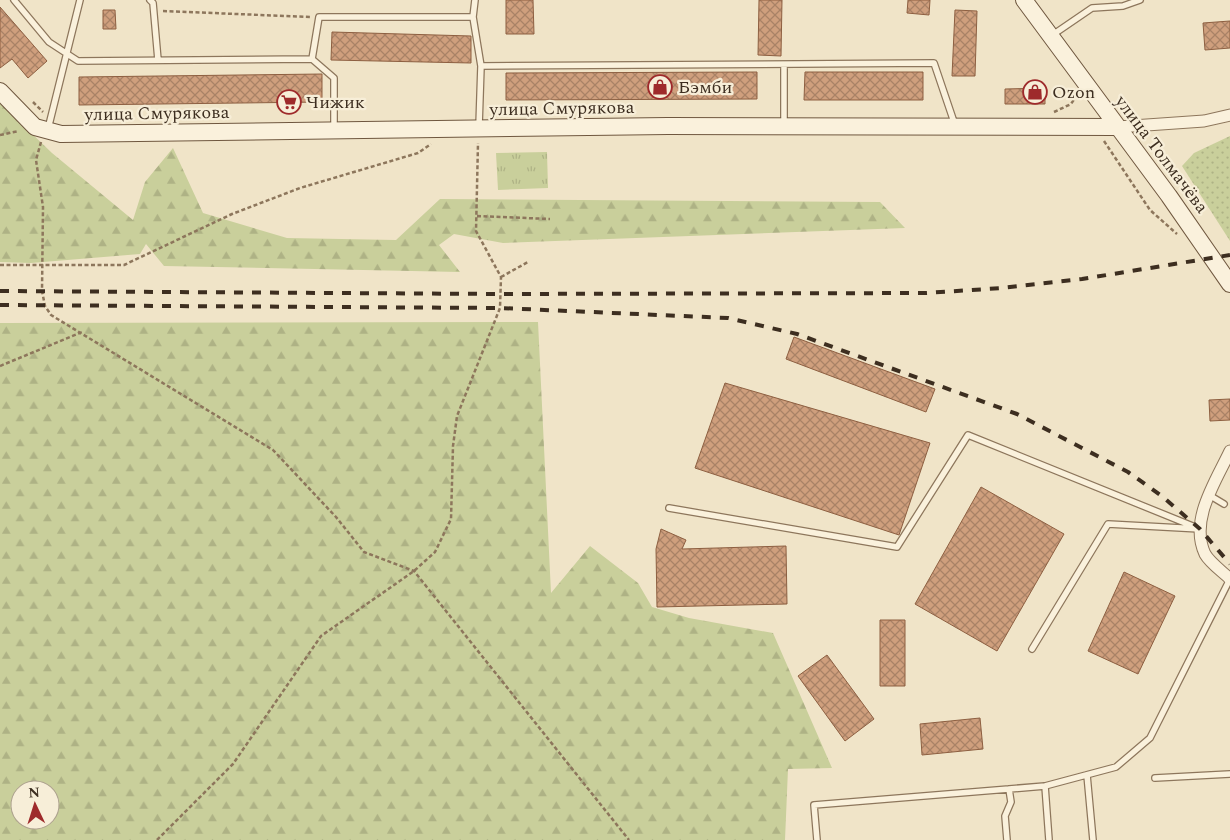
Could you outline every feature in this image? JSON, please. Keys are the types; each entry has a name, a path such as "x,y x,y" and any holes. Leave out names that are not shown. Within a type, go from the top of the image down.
{"street":[{"name":"улица Толмачёва","path":"1024,0 1169,196 1230,284"},
{"name":"улица Смурякова","path":"0,90 35,128 70,134 784,126 1118,128 1204,121 1230,115"},
{"path":"1230,452 1209,496 1200,530 1206,555 1230,579"}],"lane":[{"path":"14,0 49,42 78,61 312,59 334,78 334,131"},
{"path":"46,131 80,0"},
{"path":"150,0 153,3 154,10 158,60"},
{"path":"475,0 473,17 481,66 478,129"},
{"path":"1050,37 1092,8 1123,6 1140,0"},
{"path":"312,59 319,17 473,17"},
{"path":"481,66 934,63 956,126"},
{"path":"784,65 784,126"},
{"path":"669,508 897,547 968,435 1200,530"},
{"path":"1209,496 1224,504"},
{"path":"1032,649 1108,524 1200,530"},
{"path":"816,840 814,805 1045,786 1116,767 1150,738 1230,579"},
{"path":"1155,778 1230,774"},
{"path":"1087,775 1093,840"},
{"path":"1045,786 1049,840"},
{"path":"1007,840 1005,816 1011,802 1009,789"}],"path":[{"path":"154,10 319,17"},
{"path":"0,264 124,264 232,214 300,188 418,153 451,129"},
{"path":"157,840 233,764 321,636 414,571 435,552 451,519 453,446 457,416 500,308 501,277 476,231 478,129"},
{"path":"46,131 36,160 43,207 44,265 42,291 45,306 51,315 82,332 273,450 336,517 364,552 414,571 628,840"},
{"path":"1100,136 1150,210 1179,236"},
{"path":"476,216 550,219"},
{"path":"501,277 528,262"},
{"path":"0,366 82,332"}],"green space":[{"path":"0,103 52,153 133,220 145,182 173,148 203,213 287,238 396,240 440,199 880,202 905,228 503,243 454,234 439,245 460,272 164,266 146,244 140,254 31,263 0,262"},
{"path":"1230,136 1230,241 1182,166 1194,153"},
{"path":"547,152 548,188 498,190 496,153"},
{"path":"538,322 551,593 590,546 638,583 652,607 689,618 773,633 832,768 788,769 785,840 0,840 0,323"}],"building":[{"path":"506,0 533,0 534,34 506,34"},
{"path":"759,0 782,0 781,56 758,55"},
{"path":"908,0 930,0 929,15 907,13"},
{"path":"0,7 47,61 28,78 12,59 0,68"},
{"path":"103,10 115,10 116,29 103,29"},
{"path":"955,10 977,11 975,76 952,76"},
{"path":"1230,21 1230,48 1205,50 1203,23"},
{"path":"332,32 471,36 471,63 331,60"},
{"path":"757,72 757,99 506,100 506,73"},
{"path":"805,72 923,72 923,100 804,100"},
{"path":"322,74 322,102 79,105 79,77"},
{"path":"1045,88 1045,104 1005,104 1005,89"},
{"path":"794,337 935,389 926,412 786,359"},
{"path":"725,383 930,443 899,535 695,468"},
{"path":"1230,399 1230,420 1210,421 1209,400"},
{"path":"981,487 1064,534 997,651 915,604"},
{"path":"661,529 686,540 682,549 786,546 787,604 657,607 656,549"},
{"path":"1124,572 1175,596 1138,674 1088,651"},
{"path":"880,620 905,620 905,686 880,686"},
{"path":"827,655 874,719 845,741 798,676"},
{"path":"980,718 983,749 922,755 920,724"}],"railway":[{"path":"0,291 502,294 926,293 1002,288 1082,279 1230,255"},
{"path":"0,305 500,308 728,318 797,334 1017,414 1128,472 1163,497 1200,529 1230,564"}],"place":[{"name":"Бэмби","path":"660,87"},
{"name":"Ozon","path":"1035,92"},
{"name":"Чижик","path":"289,102"}]}
